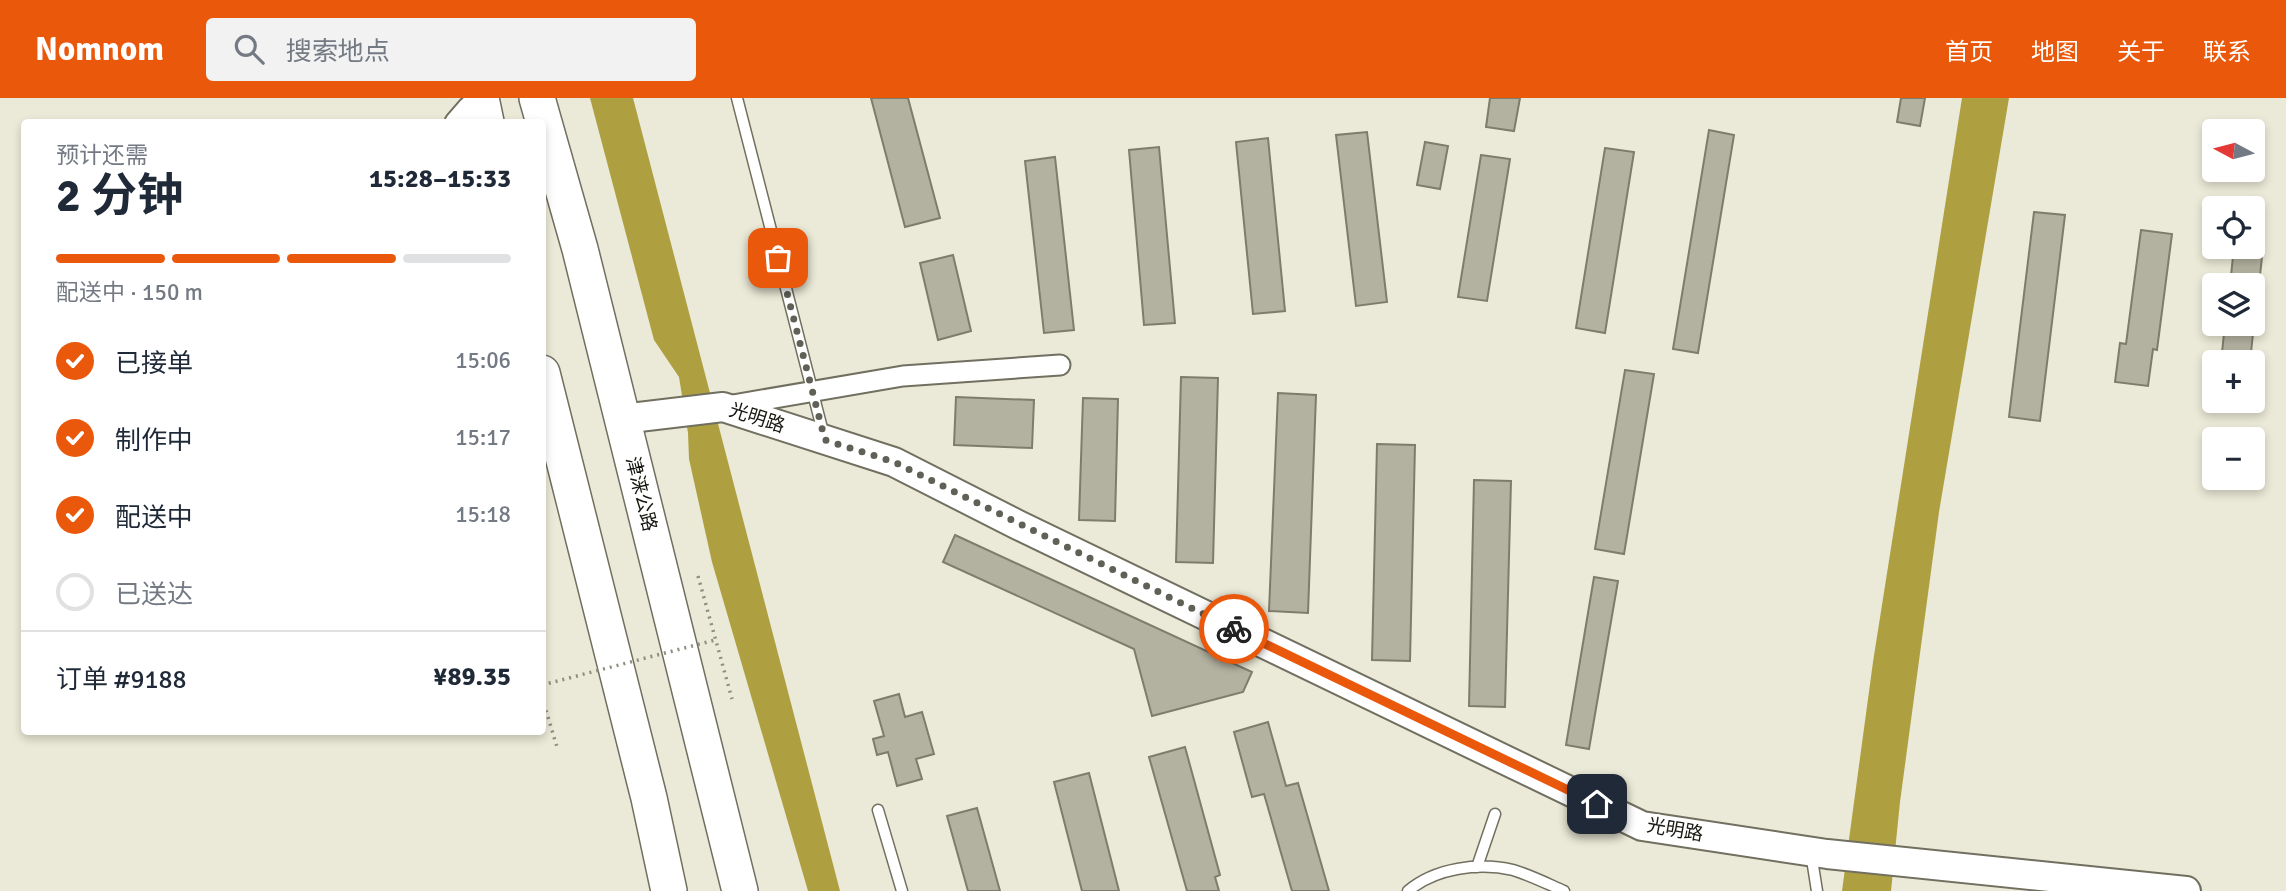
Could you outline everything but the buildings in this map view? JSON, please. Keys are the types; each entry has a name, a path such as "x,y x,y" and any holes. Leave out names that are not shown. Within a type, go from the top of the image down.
{"highway":[{"name":"津涞公路","path":"537,98 543,119"},
{"name":"津涞公路","path":"546,130 580,249 740,891"},
{"path":"546,388 649,799 669,891"}],"street":[{"path":"723,407 903,376 1060,365"},
{"name":"光明路","path":"622,419 723,407 894,462 1642,826 1819,853 2186,891"},
{"path":"546,430 563,453"}],"lane":[{"path":"737,98 825,440"},
{"path":"878,810 902,891"},
{"path":"1476,867 1495,814"},
{"path":"1817,891 1819,853"},
{"path":"1408,891 1444,872 1476,867 1513,870 1564,891"}],"path":[{"path":"698,576 732,699"},
{"path":"546,683 715,640"},
{"path":"546,710 557,747"}],"shaded area":[{"path":"590,98 633,98 840,891 808,891 712,562 689,459 688,433 679,377 654,340"},
{"path":"1962,98 2009,98 1939,512 1900,802 1891,891 1842,891 1873,662"}],"way so far":[{"path":"778,258 825,440 894,462 1234,629"}],"route":[{"path":"1234,629 1597,804"}]}
